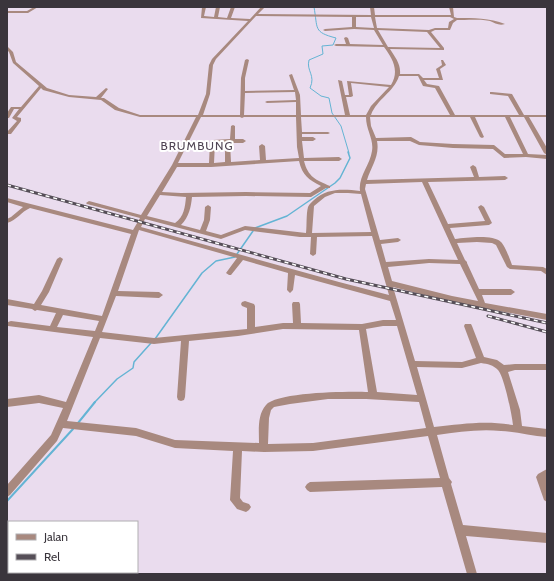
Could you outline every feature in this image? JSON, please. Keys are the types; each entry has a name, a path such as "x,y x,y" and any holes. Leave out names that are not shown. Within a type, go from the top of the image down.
{"street":[{"path":"7,12 28,12 36,7"},
{"path":"204,7 201,16 229,18 373,16 490,20 503,24"},
{"path":"216,17 218,7"},
{"path":"229,18 233,7"},
{"path":"70,425 68,406 104,319 131,231 143,217 158,193 199,117 208,94 211,66 214,59 263,7"},
{"path":"372,7 376,29 385,47 397,64 398,75 393,86 378,101 368,117 375,149 373,159 363,182 363,193 388,283 433,432 472,574"},
{"path":"451,7 454,18"},
{"path":"354,16 354,28"},
{"path":"325,30 354,28 430,31 435,28 449,29 450,23 454,18"},
{"path":"342,23 344,28 346,28"},
{"path":"336,45 443,49 430,31"},
{"path":"346,38 348,45"},
{"path":"7,47 11,52 14,62 41,86 54,93 98,98 106,101 117,109 134,115 199,117 547,116"},
{"path":"242,117 243,78 247,60"},
{"path":"422,79 442,79 438,68 444,65 442,61"},
{"path":"291,75 297,92 300,154 303,170 308,177 334,190 363,193"},
{"path":"398,75 418,75 425,85 438,88 452,116"},
{"path":"340,81 345,96 348,116"},
{"path":"345,96 351,96 349,82 393,86"},
{"path":"9,133 19,121 19,119 14,118 41,86"},
{"path":"98,98 106,89"},
{"path":"243,92 297,92"},
{"path":"492,93 510,95 547,152"},
{"path":"268,116 267,101 298,101"},
{"path":"7,117 13,108"},
{"path":"7,109 22,108"},
{"path":"472,116 482,137"},
{"path":"507,116 526,155"},
{"path":"228,164 233,126"},
{"path":"300,136 328,133"},
{"path":"300,136 313,139"},
{"path":"374,140 411,139 419,143 494,147 504,156 526,155 547,157"},
{"path":"211,165 213,142 243,141"},
{"path":"262,146 263,162"},
{"path":"175,164 211,165 302,159 338,159"},
{"path":"473,167 477,179"},
{"path":"363,182 505,178"},
{"path":"424,180 483,305"},
{"path":"158,193 189,195 312,195 325,186"},
{"path":"313,254 310,206 317,199 334,190"},
{"path":"176,225 181,223 187,212 189,195"},
{"path":"7,200 231,254 394,299"},
{"path":"89,203 202,233 223,237 248,228 280,233 312,235 375,234"},
{"path":"7,221 12,220 27,206"},
{"path":"202,233 207,220 208,207"},
{"path":"446,226 489,223 481,207"},
{"path":"377,242 398,240"},
{"path":"454,241 482,240 495,242 499,244 510,267 546,271"},
{"path":"229,273 241,257"},
{"path":"35,308 45,292 60,259"},
{"path":"384,265 435,261 464,262"},
{"path":"290,290 292,272"},
{"path":"388,283 483,305 547,317"},
{"path":"477,292 511,292"},
{"path":"113,293 159,295"},
{"path":"7,302 104,319"},
{"path":"245,304 251,306 252,331"},
{"path":"296,304 297,325"},
{"path":"52,329 62,311"},
{"path":"11,324 154,341 297,325 362,327 383,323 401,324"},
{"path":"468,326 481,360"},
{"path":"362,327 373,396"},
{"path":"181,397 185,338"},
{"path":"412,364 462,365 481,360 494,362 503,369 516,410 518,429"},
{"path":"503,369 514,367 547,367"},
{"path":"264,448 264,414 268,406 272,404 318,397 373,396 422,398"},
{"path":"7,403 39,399 68,406"},
{"path":"7,492 54,438 70,425 136,432 176,444 264,448 313,447 433,432 448,428 475,426 547,433"},
{"path":"238,447 235,500 240,506 246,507"},
{"path":"547,474 541,477 547,497"},
{"path":"310,487 447,482"},
{"path":"460,530 547,538"}],"waterway":[{"path":"314,7 317,25 320,31 323,34 336,38 333,45 322,46 323,54 309,60 308,64 312,76 312,84 310,88 321,96 329,98 332,113 341,126 349,153"},
{"path":"255,228 287,216 335,183 340,178 350,158 348,152"},
{"path":"237,254 253,231"},
{"path":"155,339 202,273 216,261 235,257"},
{"path":"94,403 117,379 133,368 134,362 151,343"},
{"path":"78,423 95,402"},
{"path":"7,501 73,429"}],"railway":[{"path":"7,185 346,279 547,323"},
{"path":"488,316 547,332"}],"district":[{"name":"BRUMBUNG","path":"197,145"}]}
